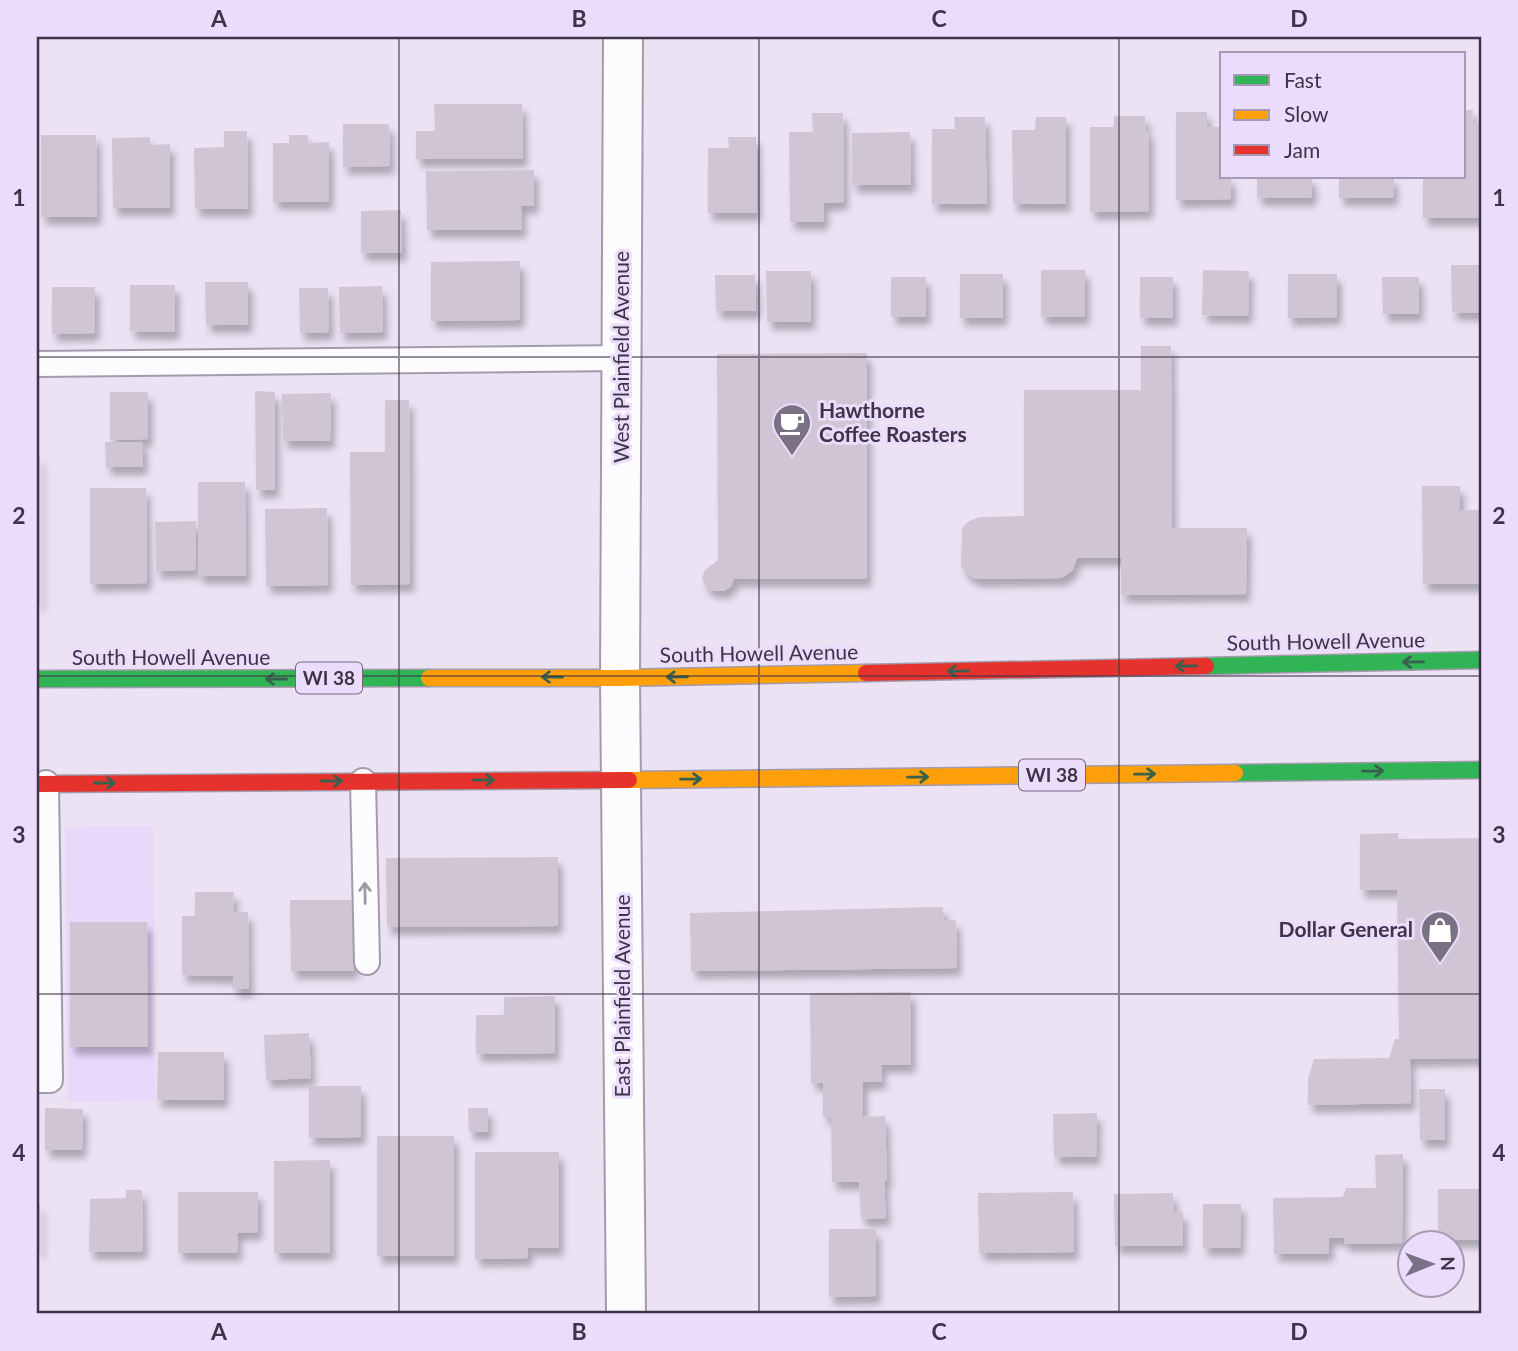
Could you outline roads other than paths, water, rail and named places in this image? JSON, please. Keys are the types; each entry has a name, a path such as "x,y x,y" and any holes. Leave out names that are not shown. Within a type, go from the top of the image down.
{"main road":[{"name":"South Howell Avenue","path":"37,680 621,678 1481,660"},
{"name":"WI 38","path":"42,783 622,780 1481,770"}],"street":[{"name":"West Plainfield Avenue","path":"621,678 623,37"},
{"name":"East Plainfield Avenue","path":"621,678 626,1314"}],"lane":[{"path":"37,363 622,358"},
{"path":"363,781 367,962"},
{"path":"37,1080 50,1080 42,783"}],"place":[{"name":"Hawthorne Coffee Roasters","path":"792,457"},
{"name":"Dollar General","path":"1440,964"}]}
